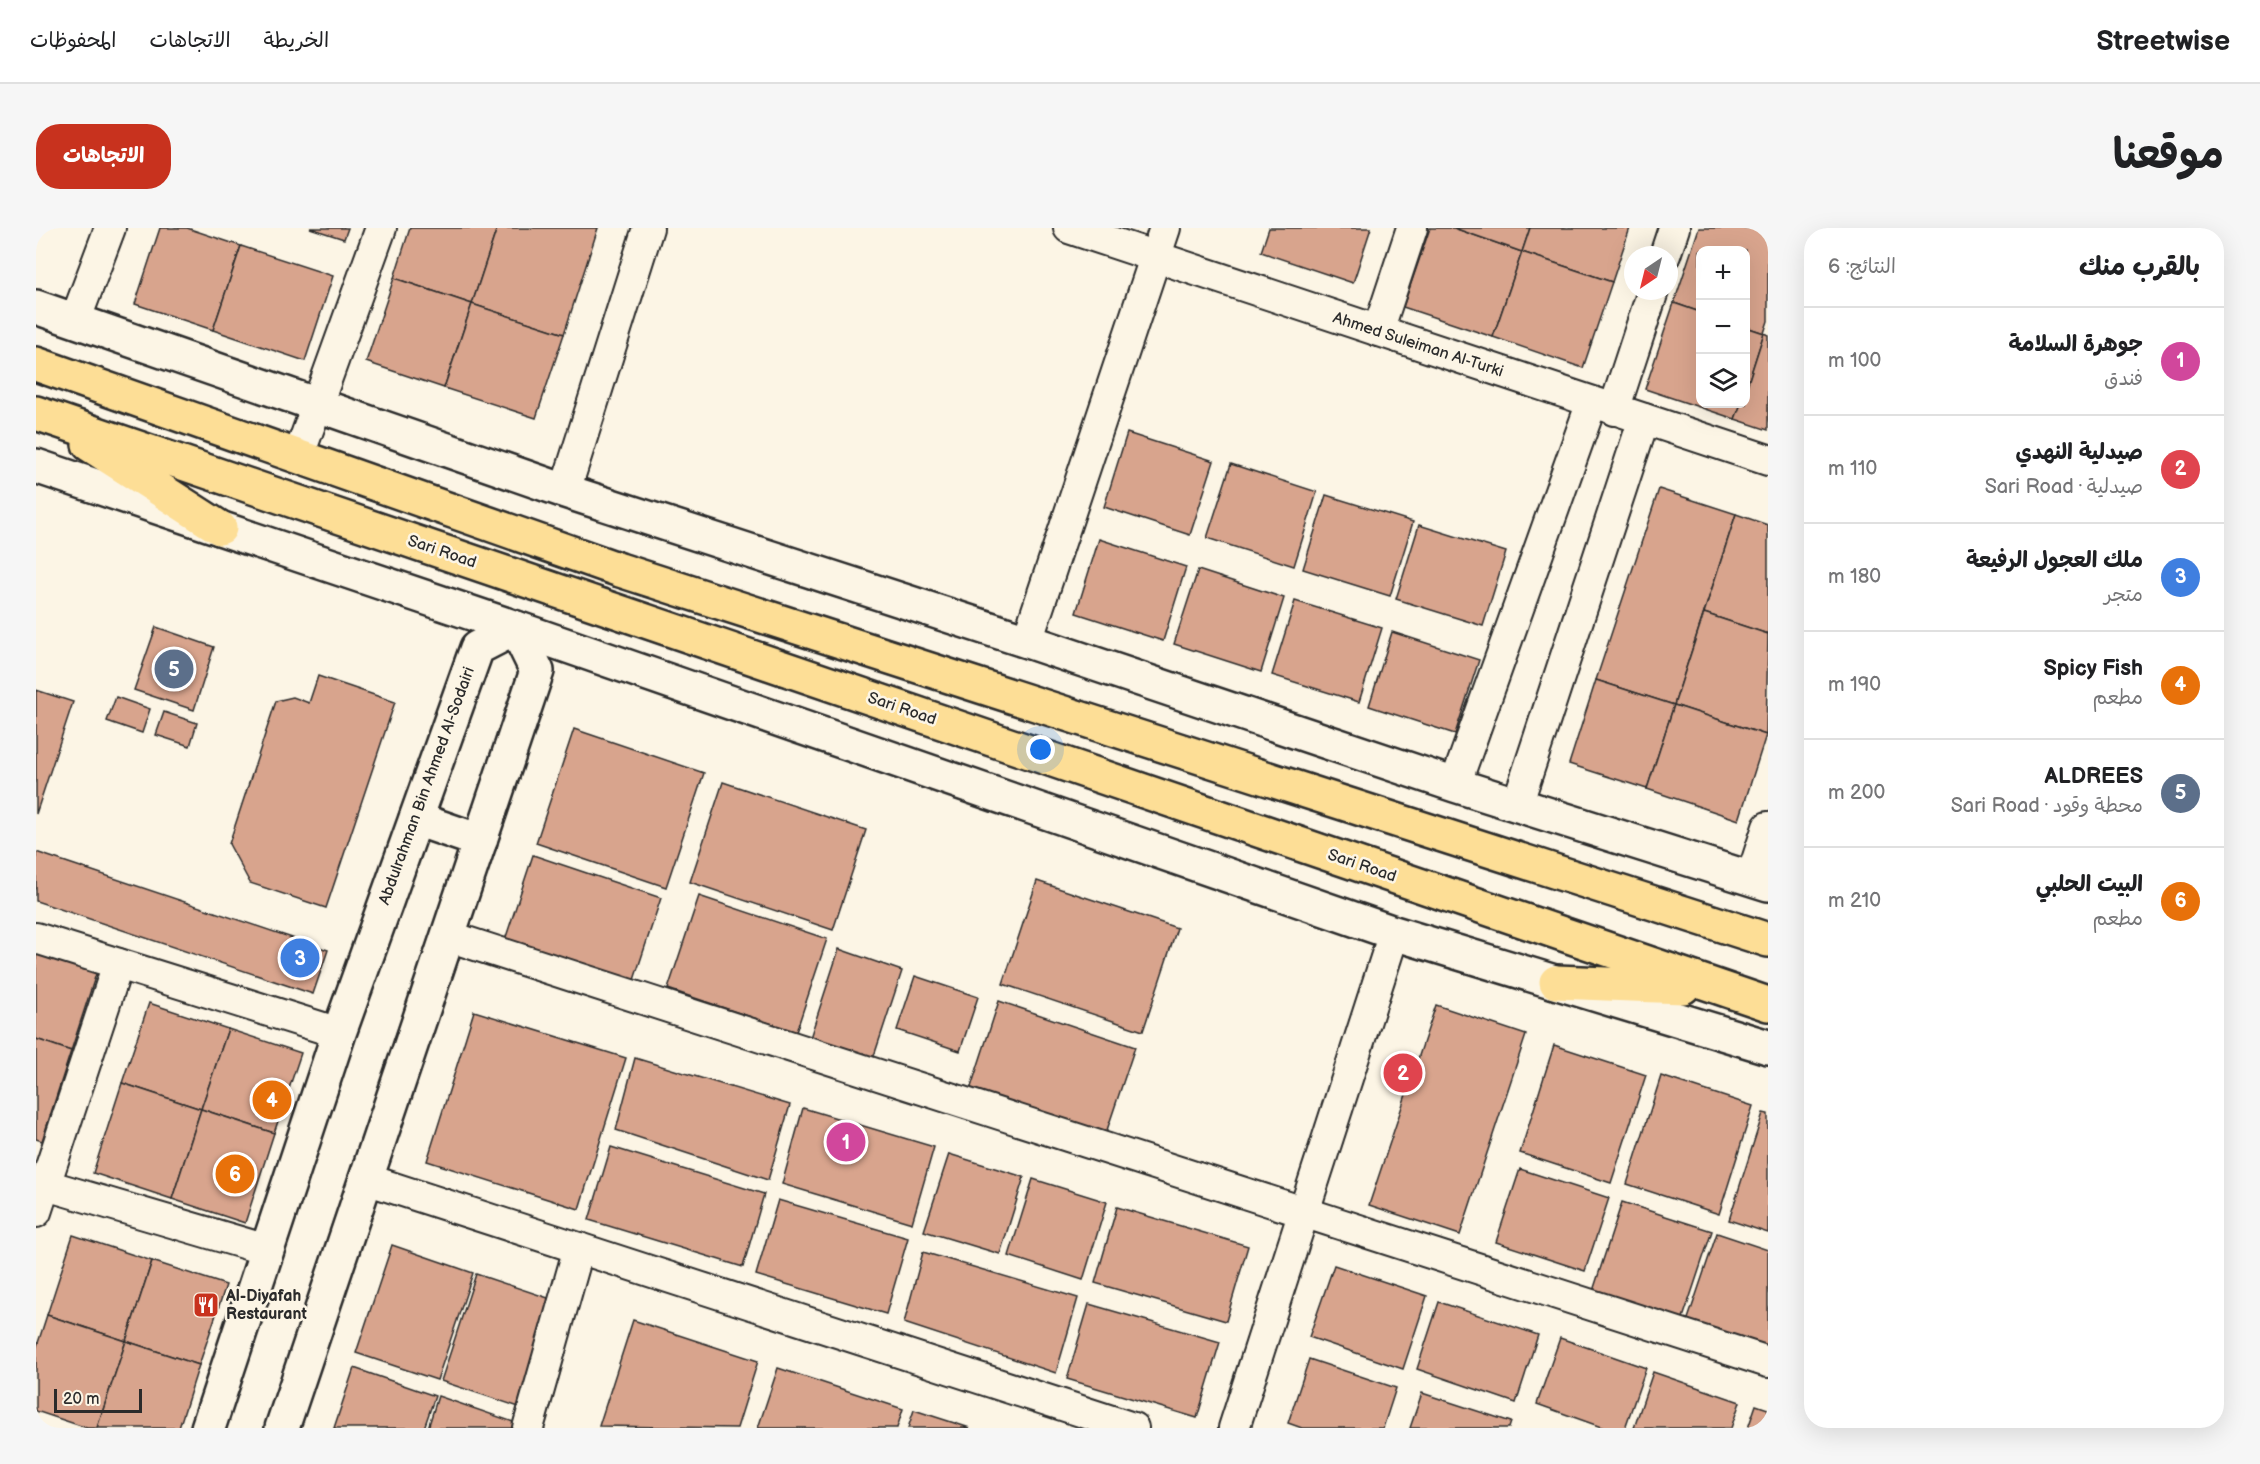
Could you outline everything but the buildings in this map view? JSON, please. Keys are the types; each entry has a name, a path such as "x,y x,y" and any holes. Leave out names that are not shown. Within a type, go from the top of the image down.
{"main road":[{"path":"36,307 565,491 1027,641 1516,805 1760,882"},
{"path":"36,364 620,570 1768,940"},
{"path":"40,414 220,528"},
{"name":"Sari Road","path":"40,414 1768,1004"},
{"path":"36,466 516,628 1394,933 1768,1047"},
{"path":"282,1428 537,671 516,628"},
{"name":"Abdulrahman Bin Ahmed Al-Sodairi","path":"208,1428 339,1033 477,648 516,628"},
{"path":"416,819 480,841"},
{"path":"1556,982 1717,988"}],"street":[{"path":"75,321 110,228"},
{"path":"299,455 381,228"},
{"path":"565,491 648,228"},
{"name":"Ahmed Suleiman Al-Turki","path":"1069,228 1768,460"},
{"path":"1027,641 1166,228"},
{"path":"1378,332 1412,228"},
{"path":"1668,246 1674,228"},
{"path":"1455,785 1603,406 1649,300"},
{"path":"1516,805 1644,418"},
{"path":"1760,882 1768,827"},
{"path":"1234,1428 1394,933"},
{"path":"448,936 1768,1362"},
{"path":"36,938 339,1033"},
{"path":"118,964 39,1193 267,1250"},
{"path":"366,1179 1133,1428"},
{"path":"528,1428 579,1248"}],"place":[{"name":"ALDREES","path":"174,669"},
{"name":"ملك العجول الرفيعة","path":"300,958"},
{"name":"صيدلية النهدي","path":"1403,1073"},
{"name":"Spicy Fish","path":"272,1100"},
{"name":"جوهرة السلامة","path":"846,1142"},
{"name":"البيت الحلبي","path":"235,1174"},
{"name":"Al-Diyafah Restaurant","path":"206,1305"}]}
